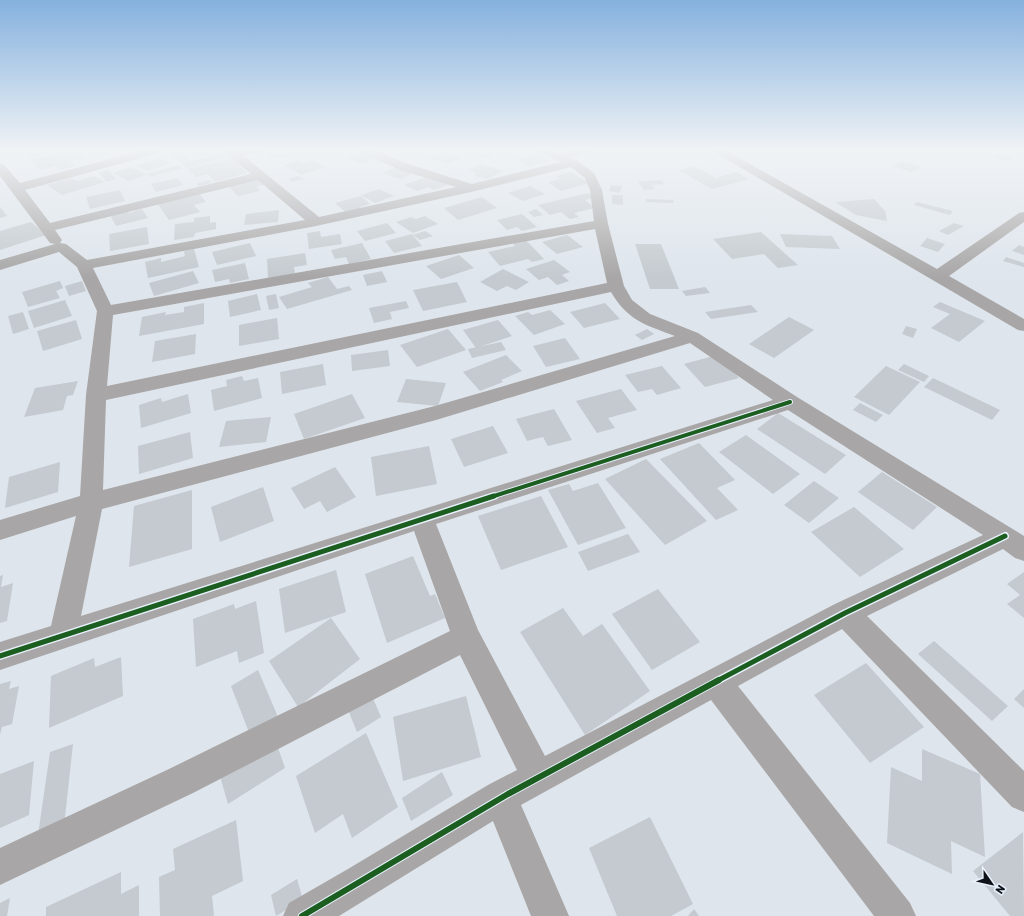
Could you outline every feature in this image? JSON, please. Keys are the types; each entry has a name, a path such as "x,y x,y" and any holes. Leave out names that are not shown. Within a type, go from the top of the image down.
{"street":[{"path":"20,192 61,247 84,265 105,311 96,395 92,502 63,636"},
{"path":"46,228 194,192"},
{"path":"279,192 316,222"},
{"path":"84,265 316,222 455,192"},
{"path":"596,192 601,224 616,286 626,303 644,318 692,337 790,402 1014,543"},
{"path":"789,192 1024,326"},
{"path":"938,276 1024,216"},
{"path":"105,311 601,224"},
{"path":"0,265 61,247"},
{"path":"96,395 616,286"},
{"path":"0,530 92,502 436,413 692,337"},
{"path":"0,656 422,519 790,402"},
{"path":"422,519 466,637 538,777"},
{"path":"302,916 337,907 500,797 845,613 1014,543"},
{"path":"845,613 1024,795"},
{"path":"0,867 181,781 466,637"},
{"path":"716,682 897,916"},
{"path":"500,797 550,916"}],"building":[{"path":"57,192 73,192 62,195"},
{"path":"112,192 121,192 125,201 90,209 86,197"},
{"path":"198,192 206,202 194,205 200,212 169,220 156,202"},
{"path":"234,192 257,192 238,196"},
{"path":"371,192 385,192 394,196 375,203 361,195"},
{"path":"541,192 545,194 523,201 508,193"},
{"path":"588,193 594,198 585,200 595,208 574,213 579,217 570,219 561,212 550,215 538,205"},
{"path":"612,195 623,195 623,205 612,204"},
{"path":"361,196 370,204 360,207 364,210 348,214 335,203"},
{"path":"482,197 497,208 458,220 444,208"},
{"path":"646,199 673,200 674,203 646,202"},
{"path":"874,199 885,211 887,221 856,215 835,202"},
{"path":"917,202 953,211 950,215 914,205"},
{"path":"0,207 7,216 0,218"},
{"path":"127,209 129,213 142,209 148,218 116,226 109,213"},
{"path":"536,209 543,215 534,217 528,212"},
{"path":"279,210 278,222 244,225 246,214"},
{"path":"522,214 537,227 522,231 517,227 507,230 497,220"},
{"path":"210,216 210,223 216,222 216,229 195,233 194,237 174,240 175,224 194,222 194,218"},
{"path":"425,216 438,224 413,233 396,222 411,217 416,219"},
{"path":"31,222 46,235 0,250 0,231"},
{"path":"387,223 396,233 365,241 357,231"},
{"path":"954,223 964,226 948,235 939,231"},
{"path":"147,227 149,244 110,251 109,234"},
{"path":"320,231 321,237 340,234 342,244 309,249 307,233"},
{"path":"425,231 433,236 420,240 413,235"},
{"path":"761,232 798,265 778,268 764,254 732,259 713,239"},
{"path":"412,234 422,246 394,253 385,241"},
{"path":"780,234 832,236 840,249 786,247"},
{"path":"567,235 583,247 557,254 542,242"},
{"path":"927,238 945,244 938,252 920,246"},
{"path":"525,239 544,259 532,262 528,259 500,266 488,252 515,246 512,242"},
{"path":"250,243 256,256 217,265 212,252"},
{"path":"362,243 371,259 349,264 346,257 335,259 331,250"},
{"path":"635,244 661,244 679,289 650,289"},
{"path":"1019,245 1024,247 1024,255 1012,251"},
{"path":"194,249 199,267 148,278 145,262 161,258 161,262 185,256 184,251"},
{"path":"305,253 307,265 294,267 295,274 268,278 267,259"},
{"path":"459,255 474,268 441,279 426,266"},
{"path":"1006,257 1024,263 1024,267 1003,261"},
{"path":"554,260 570,272 562,275 569,281 557,285 548,277 539,280 526,269"},
{"path":"245,263 249,279 230,283 229,279 215,282 212,270"},
{"path":"503,269 529,282 516,290 507,286 497,291 480,282"},
{"path":"193,271 199,283 154,296 149,283"},
{"path":"382,271 387,282 367,286 363,275"},
{"path":"328,277 337,289 349,286 352,290 287,309 279,297 312,287 308,283"},
{"path":"60,281 63,288 56,291 60,298 28,307 22,292"},
{"path":"82,281 86,291 69,296 65,286"},
{"path":"457,282 467,302 423,311 413,290"},
{"path":"705,287 710,293 686,296 682,291"},
{"path":"257,294 261,310 230,317 228,301"},
{"path":"276,294 279,308 269,310 266,296"},
{"path":"65,300 72,316 34,328 28,311"},
{"path":"406,301 409,308 390,312 392,319 374,323 369,308"},
{"path":"940,302 985,321 959,342 931,328 950,314 933,307"},
{"path":"204,303 204,324 139,336 142,317 166,312 165,315 184,312 184,307"},
{"path":"605,303 620,319 584,328 570,312"},
{"path":"751,305 758,312 711,319 705,312"},
{"path":"550,310 565,324 534,335 515,316 528,312 532,315"},
{"path":"23,312 29,329 13,334 8,316"},
{"path":"789,317 814,330 774,358 749,344"},
{"path":"277,318 279,339 239,346 239,325"},
{"path":"76,320 82,339 43,351 37,331"},
{"path":"498,320 512,336 476,348 463,330"},
{"path":"906,326 917,329 913,338 902,334"},
{"path":"448,329 466,350 417,367 400,345"},
{"path":"647,329 654,334 642,340 635,335"},
{"path":"196,334 195,354 152,362 155,341"},
{"path":"565,338 580,359 546,367 533,346"},
{"path":"501,342 506,350 472,358 468,349"},
{"path":"388,350 390,366 352,371 351,355"},
{"path":"506,355 522,371 501,380 503,382 480,391 463,372"},
{"path":"717,355 739,378 705,387 684,364"},
{"path":"323,364 326,385 282,394 280,372"},
{"path":"904,364 929,376 924,382 898,370"},
{"path":"662,366 681,388 657,395 652,389 638,392 625,375"},
{"path":"886,366 920,382 889,415 854,397"},
{"path":"242,376 244,381 258,378 262,398 214,411 211,390 227,386 226,380"},
{"path":"933,378 1000,410 992,420 924,387"},
{"path":"406,379 446,383 438,406 397,402"},
{"path":"78,381 73,395 67,396 63,410 24,417 35,388"},
{"path":"621,389 637,410 608,418 615,428 597,433 576,401"},
{"path":"188,394 191,413 141,428 139,405 161,398 162,402"},
{"path":"352,394 365,418 304,439 294,414"},
{"path":"860,403 883,415 876,422 853,410"},
{"path":"554,409 572,440 548,446 543,437 527,441 516,419"},
{"path":"778,413 846,455 825,474 757,429"},
{"path":"271,417 266,442 219,447 226,421"},
{"path":"493,426 508,453 464,467 451,439"},
{"path":"190,432 193,458 139,474 138,446"},
{"path":"746,435 800,474 773,494 719,452"},
{"path":"699,443 735,480 717,488 738,510 716,520 660,459"},
{"path":"429,446 437,484 376,496 371,457"},
{"path":"646,459 707,521 665,545 605,479"},
{"path":"60,462 58,492 5,508 9,477"},
{"path":"335,467 356,497 327,512 320,501 304,509 291,488"},
{"path":"882,472 937,507 913,530 858,492"},
{"path":"814,481 839,498 809,523 784,505"},
{"path":"598,483 626,528 578,545 548,490 569,484 573,491"},
{"path":"263,487 274,521 220,542 211,507"},
{"path":"192,490 192,549 129,567 134,506"},
{"path":"541,496 568,547 501,570 478,516"},
{"path":"854,507 904,549 860,577 811,532"},
{"path":"628,534 640,552 588,571 578,552"},
{"path":"413,556 430,596 435,594 445,618 387,643 365,574"},
{"path":"336,570 346,612 285,633 279,589"},
{"path":"1024,572 1024,618 1007,604 1020,595 1007,584"},
{"path":"3,575 1,587 13,583 7,621 0,623 0,576"},
{"path":"658,589 700,642 652,670 612,614"},
{"path":"256,601 264,653 239,663 237,651 196,667 193,619 234,604 235,609"},
{"path":"563,608 583,636 602,624 650,691 585,735 520,632"},
{"path":"331,618 360,659 298,707 269,661"},
{"path":"934,641 1008,706 992,721 918,654"},
{"path":"121,657 123,696 49,728 51,676 94,658 95,667"},
{"path":"866,663 924,727 870,763 814,695"},
{"path":"258,670 278,717 250,735 231,686"},
{"path":"11,681 9,689 19,686 12,724 2,727 0,735 0,684"},
{"path":"1024,689 1024,708 1014,699"},
{"path":"372,696 381,717 357,732 348,710"},
{"path":"466,696 481,757 403,781 393,717"},
{"path":"366,733 398,807 352,838 343,814 315,833 296,776"},
{"path":"276,742 285,768 228,804 220,776"},
{"path":"73,744 64,826 38,835 50,752"},
{"path":"922,749 980,774 985,857 951,841 952,874 887,843 891,767 922,781"},
{"path":"34,761 29,815 0,828 0,774"},
{"path":"442,772 453,795 411,821 402,798"},
{"path":"650,817 693,904 671,916 617,916 589,848"},
{"path":"236,820 243,881 212,896 214,916 160,916 159,877 175,870 173,849"},
{"path":"1023,832 1024,916 1010,916 973,871"},
{"path":"121,872 121,894 139,885 139,916 46,916 46,907"},
{"path":"297,879 303,900 276,916 271,895"},
{"path":"10,898 7,916 0,916 0,903"},
{"path":"694,909 699,916 688,916"}],"cycle path":[{"path":"0,656 422,519 790,402"},
{"path":"302,916 538,777 845,613 1005,536"}]}
